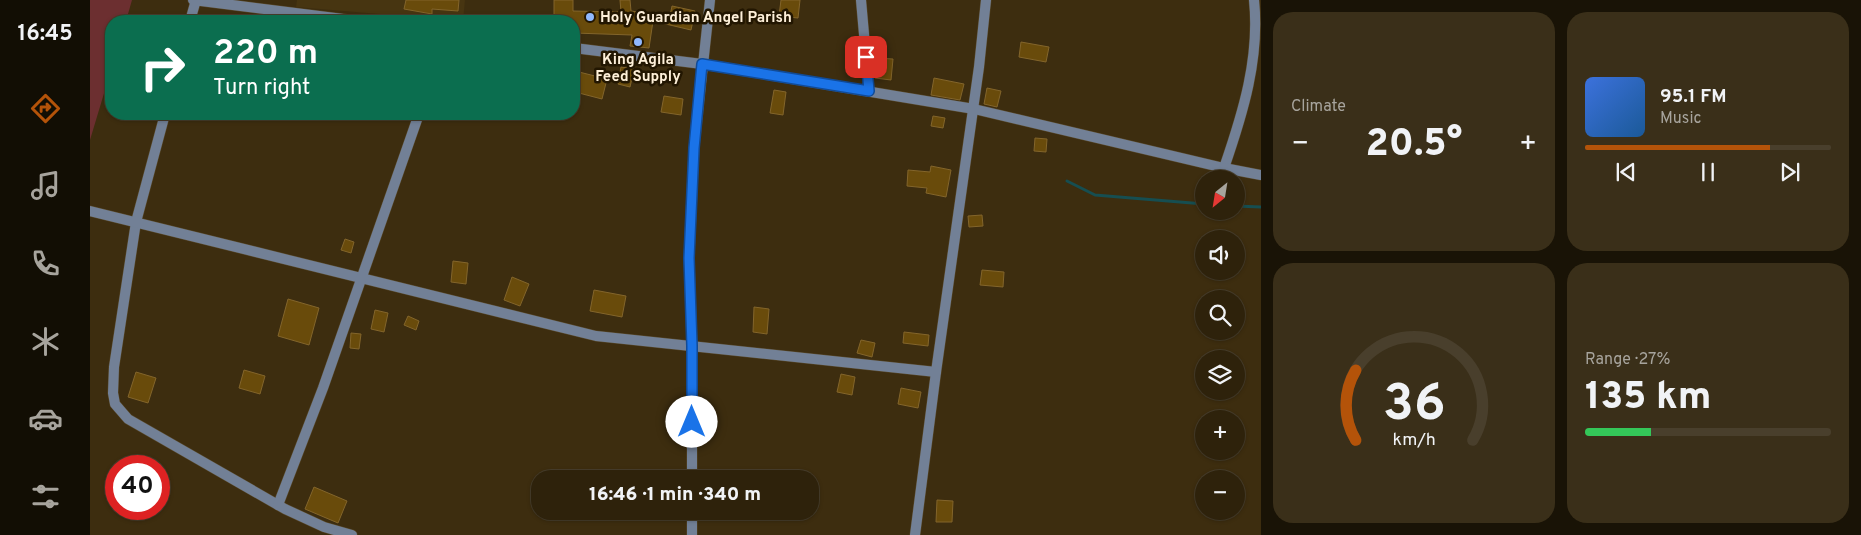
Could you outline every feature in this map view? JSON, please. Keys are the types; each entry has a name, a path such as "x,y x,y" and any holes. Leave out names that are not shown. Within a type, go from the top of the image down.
{"street":[{"path":"191,15 194,0 313,15"},
{"path":"692,470 692,346 689,258 694,148 710,0"},
{"path":"861,0 869,91"},
{"path":"915,535 936,372 974,109 986,0"},
{"path":"1224,168 1249,87 1254,54 1254,0"},
{"path":"580,49 702,64 974,109 1261,175"},
{"path":"163,120 136,222 114,367 113,392 115,404 128,418 278,505 324,527 352,535"},
{"path":"278,505 323,388 417,120"},
{"path":"90,211 596,336 936,372"},
{"path":"692,520 692,535"}],"shaded area":[{"path":"90,0 132,0 128,15 105,15 105,90 90,140"},
{"path":"297,0 465,0 464,15 391,15 296,7"}],"building":[{"path":"406,0 459,0 458,11 432,9 432,14 404,9"},
{"path":"554,0 573,0 573,11 621,12 620,0 630,0 631,11 670,16 672,6 695,11 691,30 653,21 649,48 630,46 632,35 580,33 580,15 554,15"},
{"path":"781,0 800,0 798,18 779,16"},
{"path":"1021,42 1049,47 1046,62 1019,57"},
{"path":"876,58 893,59 891,80 875,78"},
{"path":"621,67 634,69 630,87 618,84"},
{"path":"580,72 607,79 602,99 580,93"},
{"path":"934,78 964,84 960,100 931,95"},
{"path":"987,88 1001,91 997,107 984,104"},
{"path":"774,90 786,92 783,115 770,113"},
{"path":"664,96 683,99 681,115 661,112"},
{"path":"933,116 945,118 943,128 931,126"},
{"path":"1035,138 1047,139 1046,152 1034,151"},
{"path":"931,166 951,170 946,197 926,193 927,188 907,186 908,170 930,172"},
{"path":"982,215 983,226 969,227 968,216"},
{"path":"345,239 354,242 351,253 341,250"},
{"path":"453,261 468,263 466,284 451,282"},
{"path":"982,270 1004,272 1003,287 980,285"},
{"path":"512,277 529,284 520,306 504,300"},
{"path":"594,290 626,296 622,317 590,311"},
{"path":"288,299 319,308 309,345 278,336"},
{"path":"754,307 769,309 767,334 753,332"},
{"path":"375,310 388,313 384,332 371,329"},
{"path":"408,316 419,321 416,330 404,325"},
{"path":"904,332 929,335 928,346 903,343"},
{"path":"351,333 361,334 359,349 350,348"},
{"path":"861,340 875,343 872,357 857,353"},
{"path":"244,370 265,376 260,394 239,388"},
{"path":"136,372 156,378 148,403 128,397"},
{"path":"841,374 855,377 852,395 837,392"},
{"path":"901,388 921,392 918,408 898,404"},
{"path":"314,487 347,501 338,523 305,509"},
{"path":"937,500 953,501 952,522 936,522"}],"waterway":[{"path":"1067,181 1095,195 1195,203"},
{"path":"1245,206 1261,207"}],"place":[{"name":"Holy Guardian Angel Parish","path":"590,17"},
{"name":"King Agila Feed Supply","path":"638,42"}],"route":[{"path":"692,422 689,258 694,148 702,64 869,91 866,57"}]}
